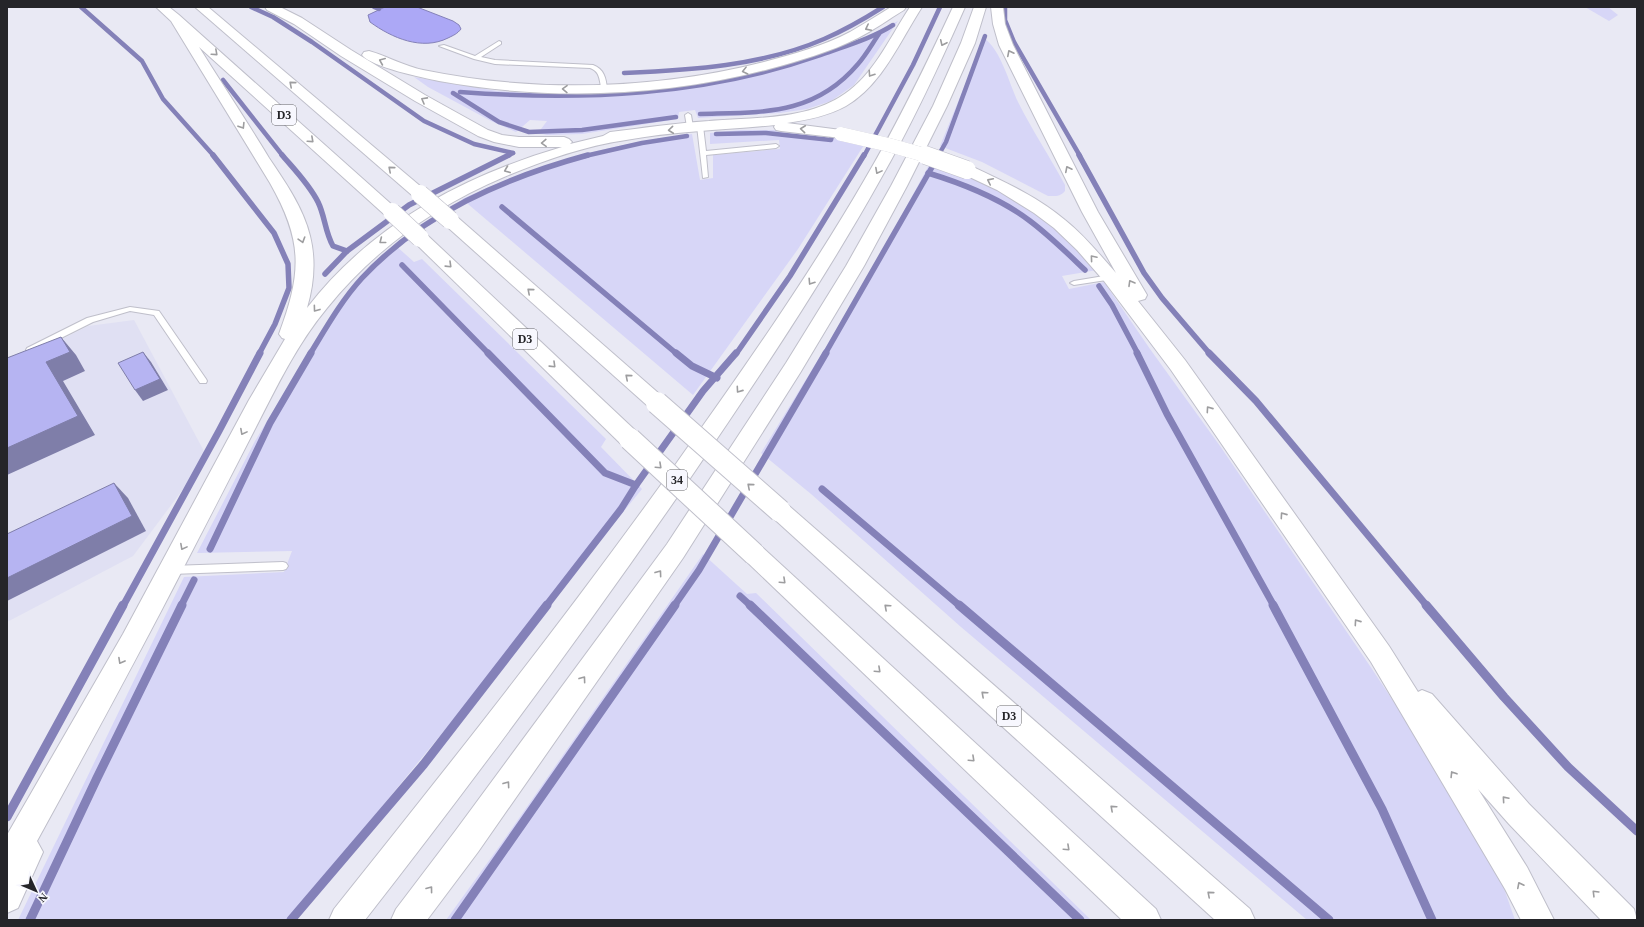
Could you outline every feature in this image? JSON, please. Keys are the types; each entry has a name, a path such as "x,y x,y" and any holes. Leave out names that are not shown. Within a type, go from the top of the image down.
{"highway":[{"name":"D3","path":"201,7 450,220 780,511 1239,920"},
{"path":"271,7 376,58 423,74 496,86 567,89 604,89 702,80 778,62 845,40 876,24 900,7"},
{"path":"298,21 346,53 420,98 491,136 519,142 544,143 576,142 697,123 796,117 821,111 844,100 868,80 916,7"},
{"name":"34","path":"345,920 427,818 644,527 761,359 827,258 875,178 915,101 959,7"},
{"path":"407,920 466,841 675,551 793,368 855,266 899,186 940,106 968,43 980,7"},
{"path":"997,7 999,24 1006,45 1083,199 1178,365"},
{"name":"D3","path":"169,12 420,238 630,439 1145,920"},
{"path":"169,12 293,211 304,248 305,274 301,302 261,397"},
{"path":"697,123 772,126 841,134 907,148 938,158 1003,187 1040,209 1083,246 1110,277 1178,365 1380,654 1516,878 1538,920"},
{"path":"7,865 171,570 261,397 296,337 319,305 359,260 401,227 447,198 495,174 546,155 625,135"},
{"path":"1380,654 1518,814 1623,920"},
{"path":"7,897 84,728"}],"lane":[{"path":"476,58 499,43"},
{"path":"442,46 476,58 506,63 592,66 597,68 602,74 604,89"},
{"path":"697,123 703,153 705,177"},
{"path":"703,153 776,146"},
{"path":"1074,283 1110,277"},
{"path":"21,354 90,320 130,309 156,313 203,381"},
{"path":"171,570 283,566"}],"shaded area":[{"path":"385,7 417,7 453,21 459,25 461,29 454,35 438,42 418,43 397,38 370,22 368,15"},
{"path":"1585,7 1608,7 1618,15 1609,21"},
{"path":"898,21 854,85 831,101 807,109 780,113 698,118 695,110 679,112 678,119 582,134 547,135 538,133 547,121 530,120 516,132 491,121 428,87 414,77 497,91 548,94 603,93 770,69 819,55 863,38"},
{"path":"984,38 990,43 1000,59 1018,102 1065,185 1065,191 1057,196 1048,196 982,162 940,146"},
{"path":"741,130 773,130 816,134 864,145 798,249 693,395 462,199 518,176 574,157 632,143 662,138 692,134 700,180 713,178 713,155 780,149 779,140 710,144 710,133"},
{"path":"930,163 989,183 1057,227 1097,270 1062,276 1069,289 1104,282 1220,446 1370,666 1442,775 1500,877 1515,920 1307,920 961,627 811,494 761,453 865,283"},
{"path":"395,245 414,262 422,259 606,439 601,447 642,489 289,920 18,920 184,577 284,572 292,551 197,553 255,441 335,309 362,276"},
{"path":"134,320 207,457 133,556 7,622 7,367 88,326"},
{"path":"703,554 747,594 756,593 1091,920 446,920 501,844"}],"building":[{"path":"61,337 70,352 46,362 78,416 7,448 7,358"},
{"path":"143,352 160,379 135,390 118,363"},
{"path":"114,483 132,516 7,578 7,534"}],"waterway":[{"path":"81,7 142,61 163,99 214,156"},
{"path":"251,7 273,17 312,42 424,121 474,144 513,153 409,205 347,251"},
{"path":"374,7 379,9"},
{"path":"624,73 726,65 776,55 832,36 883,7"},
{"path":"864,156 913,65 940,7"},
{"path":"1005,7 1005,20 1014,42 1080,156"},
{"path":"460,92 551,96 597,95 688,87 777,69 858,42 893,25"},
{"path":"700,114 766,111 786,108 805,102 823,93 841,81 861,61 879,34"},
{"path":"938,156 946,142 985,36"},
{"path":"223,80 283,156"},
{"path":"453,93 499,122 529,132 582,130 676,117"},
{"path":"716,134 766,133 831,140 832,136"},
{"path":"585,156 642,143 687,136"},
{"path":"213,155 274,233 288,264 289,288 275,324 259,354"},
{"path":"282,155 301,177 318,202 333,246 347,251"},
{"path":"310,354 334,315 354,287 386,255 411,235 466,201 496,187 557,164 588,155"},
{"path":"736,354 790,276 864,155"},
{"path":"929,173 939,155"},
{"path":"1079,155 1144,273 1162,298 1210,354"},
{"path":"825,354 929,173"},
{"path":"929,173 981,192 1006,205 1037,227 1085,270"},
{"path":"502,207 677,354"},
{"path":"325,274 347,251"},
{"path":"402,265 489,354"},
{"path":"1099,286 1112,305 1138,354"},
{"path":"123,606 260,353"},
{"path":"210,549 270,423 311,353"},
{"path":"488,353 605,473 636,485"},
{"path":"676,353 692,366 715,377"},
{"path":"715,377 736,353"},
{"path":"674,606 699,570 826,353"},
{"path":"1137,353 1167,414 1274,606"},
{"path":"1209,353 1256,401 1427,606"},
{"path":"636,485 703,391 715,377"},
{"path":"546,606 621,509 636,485"},
{"path":"822,489 960,606"},
{"path":"181,606 194,580"},
{"path":"740,596 751,606"},
{"path":"7,817 123,605"},
{"path":"30,920 97,778 182,605"},
{"path":"291,920 424,764 547,605"},
{"path":"455,920 675,605"},
{"path":"750,605 1080,920"},
{"path":"959,605 1329,920"},
{"path":"1273,605 1382,809 1432,920"},
{"path":"1426,605 1504,697 1568,767 1637,831"}]}
